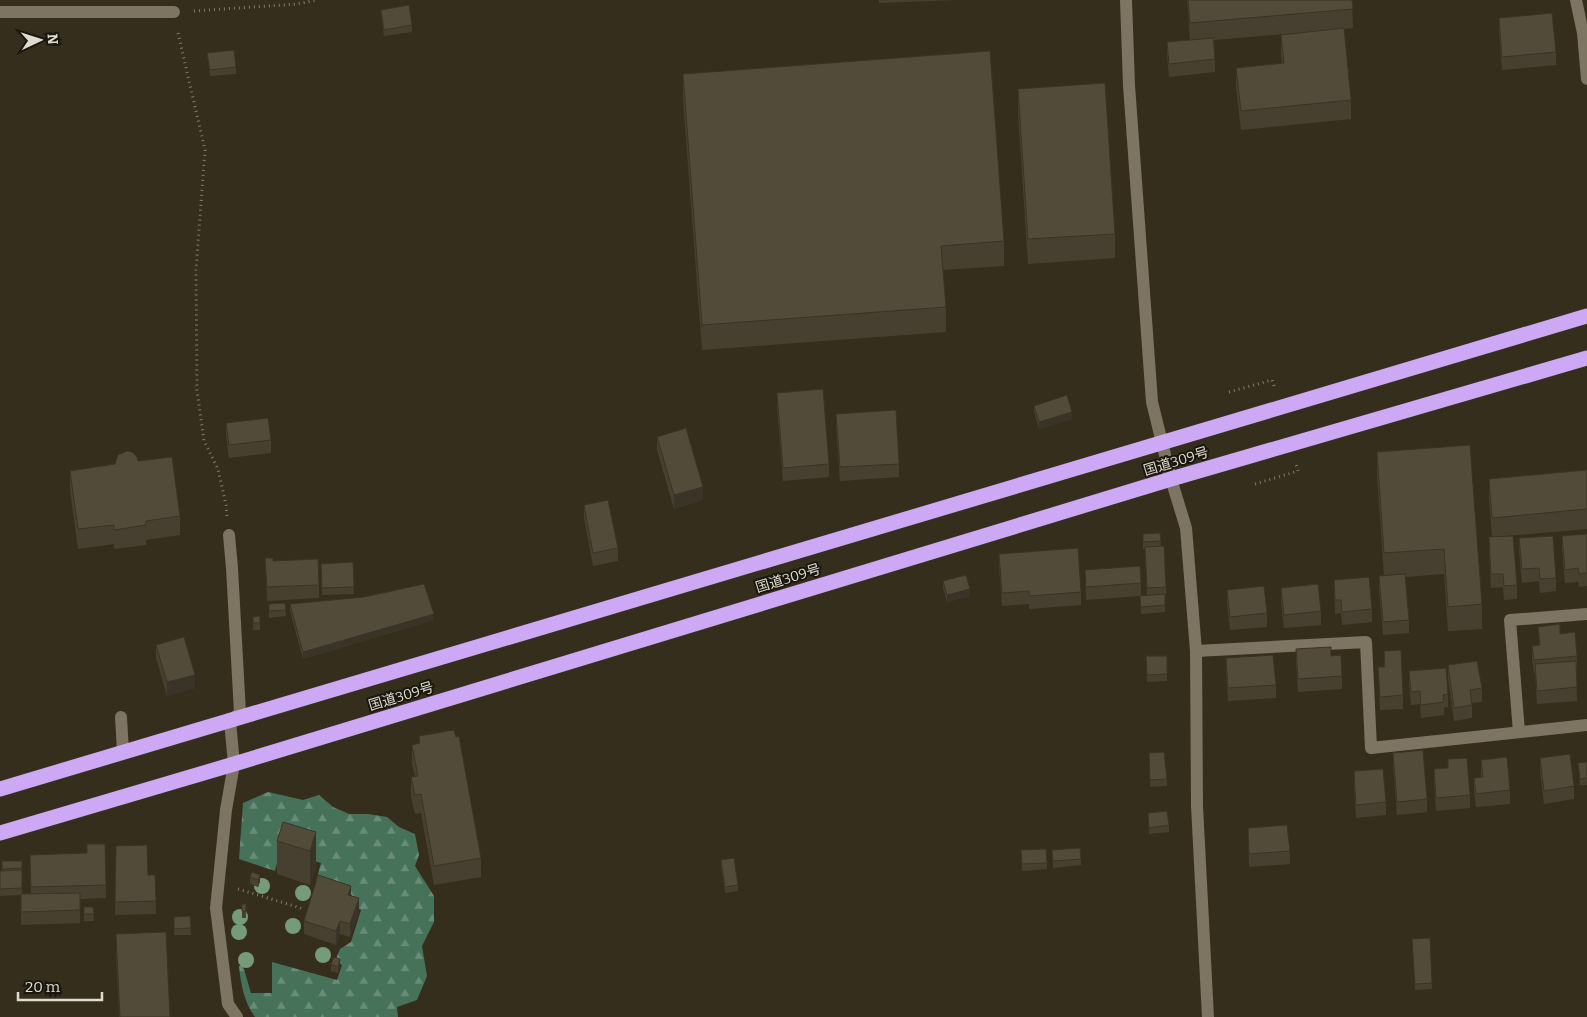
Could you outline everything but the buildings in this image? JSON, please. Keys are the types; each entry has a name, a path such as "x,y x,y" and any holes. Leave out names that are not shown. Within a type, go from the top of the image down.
{"highway":[{"name":"国道309号","path":"0,789 1587,316"},
{"name":"国道309号","path":"0,833 234,764 1171,479 1587,358"}],"street":[{"path":"1126,0 1130,95 1152,402 1171,479 1186,528 1196,651 1197,806 1208,1017"},
{"path":"1576,0 1583,33 1587,79"},
{"path":"0,12 174,12"},
{"path":"229,535 233,683 240,713 230,721 234,764 226,810 216,908 228,1004 237,1017"},
{"path":"1519,732 1510,620 1587,614"},
{"path":"1196,651 1366,642 1370,748 1587,726"},
{"path":"121,717 123,752"}],"path":[{"path":"229,535 226,505 218,469 204,441 197,390 196,270 205,150 174,12 297,4 317,0"},
{"path":"1229,392 1268,381"},
{"path":"1255,484 1294,472"},
{"path":"242,890 304,909"}],"green space":[{"path":"268,792 303,800 319,795 333,807 349,814 387,817 399,827 415,834 419,855 415,866 434,896 434,922 422,946 427,976 417,1000 397,1007 398,1017 255,1017 251,1011 244,993 239,966 243,966 251,993 272,993 272,962 337,980 342,965 335,961 340,949 351,942 361,910 351,905 352,895 316,881 321,863 280,851 275,871 239,859 243,803"}]}
